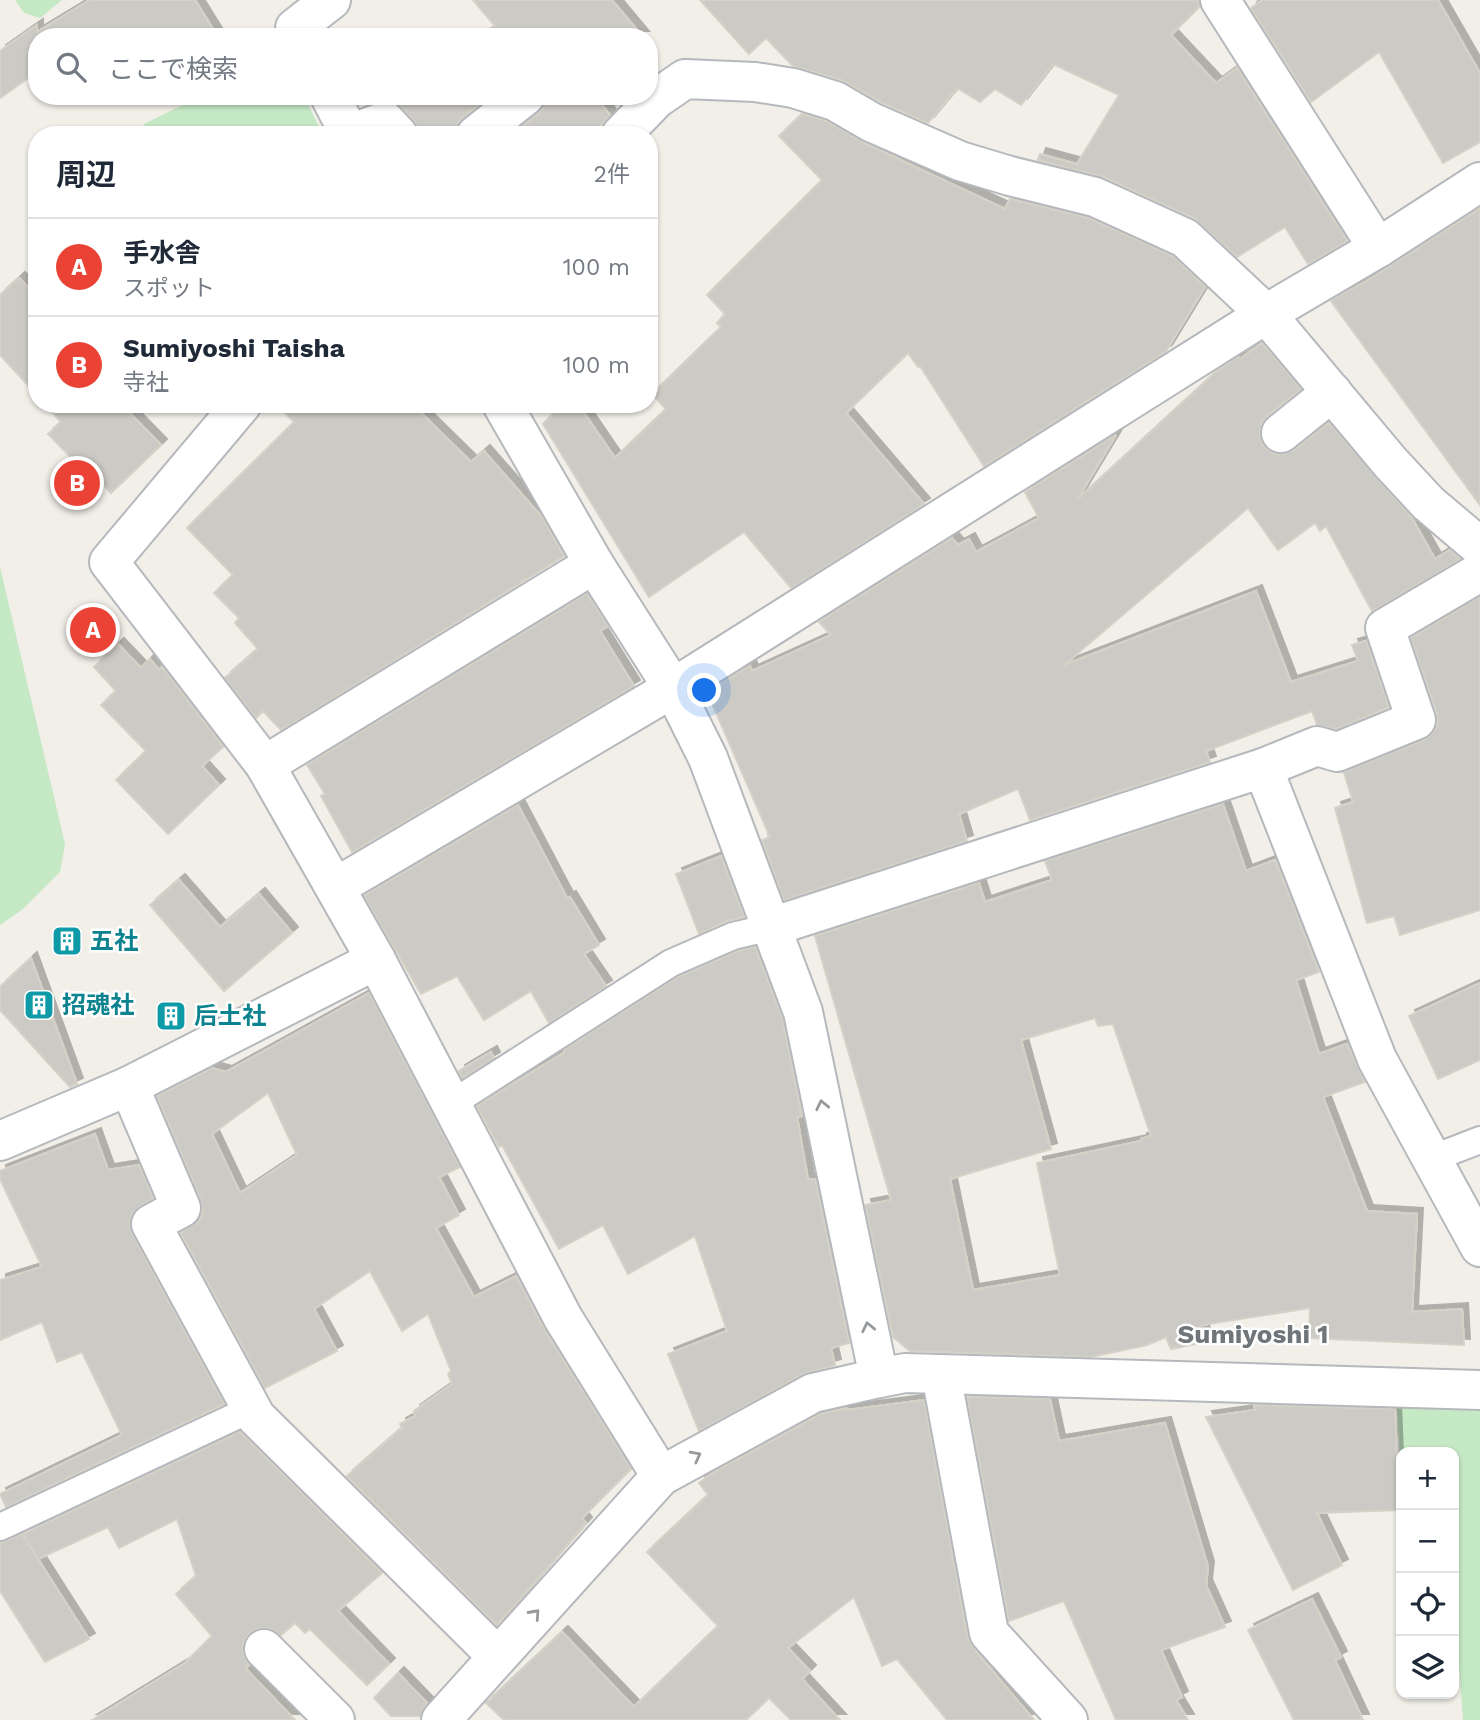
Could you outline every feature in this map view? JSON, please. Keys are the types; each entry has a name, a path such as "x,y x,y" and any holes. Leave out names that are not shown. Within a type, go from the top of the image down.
{"street":[{"path":"292,21 331,0"},
{"path":"1221,0 1378,248"},
{"path":"658,98 685,79 755,82 793,88 835,101 871,122 960,161 1095,197 1185,238 1266,314 1428,503 1480,547"},
{"path":"334,105 345,126"},
{"path":"487,126 514,105"},
{"path":"630,126 650,105"},
{"path":"371,126 384,121 389,126"},
{"path":"336,887 673,688 1480,182"},
{"path":"1281,433 1332,392"},
{"path":"234,413 109,562 265,765 376,960 563,1318 660,1476"},
{"path":"507,413 594,564 673,688 708,758 803,1012 879,1378"},
{"path":"265,765 594,564"},
{"path":"771,927 1264,768 1317,746 1337,752 1416,720 1385,628 1480,572"},
{"path":"1264,768 1377,1059 1480,1247"},
{"path":"0,1140 129,1087 376,960"},
{"path":"129,1087 181,1208 151,1224 256,1417 497,1656"},
{"path":"441,1720 660,1476 813,1393 905,1373 1480,1390"},
{"path":"941,1374 989,1633 1068,1720"},
{"path":"264,1649 335,1720"}],"lane":[{"path":"451,1104 671,963 733,936 771,927"},
{"path":"1432,1159 1480,1140"},
{"path":"0,1527 251,1409"}],"green space":[{"path":"15,0 62,0 40,18 24,13"},
{"path":"183,105 308,105 319,126 144,126"},
{"path":"0,567 65,844 60,872 23,909 0,925"},
{"path":"1396,1397 1480,1407 1480,1720 1463,1720 1459,1664 1459,1447 1400,1447"}],"building":[{"path":"90,0 195,0 212,28 44,28"},
{"path":"473,0 612,0 635,28 493,28 495,26"},
{"path":"700,0 1198,0 1200,6 1171,35 1216,83 1237,68 1347,241 1308,264 1285,227 1237,257 1194,218 1104,177 1038,160 1040,154 1077,164 1119,95 1053,64 1021,105 995,89 980,102 957,88 928,123 881,102 842,80 793,66 766,38 749,54"},
{"path":"1262,0 1438,0 1480,73 1480,142 1443,163 1379,52 1311,102 1251,8"},
{"path":"28,31 28,78 0,98 0,51"},
{"path":"399,105 479,105 456,126 416,126"},
{"path":"545,105 602,105 610,115 600,126 522,126"},
{"path":"802,114 826,121 862,142 1005,209 1010,199 1088,218 1173,256 1205,287 1166,351 984,466 920,366 918,367 908,353 846,413 924,504 791,588 744,532 649,597 543,424 553,413 584,413 615,458 666,409 658,400 658,388 721,327 717,323 725,314 707,295 822,180 779,136"},
{"path":"1480,208 1480,505 1331,301 1372,278"},
{"path":"19,278 28,288 28,385 0,355 0,295"},
{"path":"1262,343 1301,389 1261,424 1259,436 1264,447 1274,454 1285,454 1295,450 1329,423 1412,518 1435,559 1450,550 1460,559 1372,611 1326,526 1320,531 1315,523 1278,550 1248,508 1064,665 1256,591 1291,682 1358,661 1352,645 1366,641 1389,707 1336,729 1317,725 1312,711 1206,751 1210,762 1030,820 1018,789 959,814 967,841 784,900 762,840 770,837 707,692 750,666 752,671 831,635 819,622 952,538 958,545 969,539 976,552 1039,518 1025,492 1116,435 1077,500 1218,370 1238,357 1240,359"},
{"path":"53,413 130,413 161,445 111,493 101,482 98,485 48,434 61,422"},
{"path":"285,413 421,413 471,462 484,451 541,516 564,556 281,730 263,711 256,718 225,678 258,649 235,623 239,618 214,593 233,575 187,528 294,422"},
{"path":"587,594 608,626 600,631 634,686 352,852 321,796 325,794 307,765"},
{"path":"1480,597 1480,910 1400,935 1394,916 1367,923 1335,808 1353,802 1344,772 1424,740 1433,733 1438,723 1437,713 1411,638"},
{"path":"118,644 141,668 150,659 159,670 162,667 223,747 202,766 219,785 168,834 116,780 146,751 101,705 116,691 94,667"},
{"path":"1223,804 1246,871 1275,860 1319,972 1296,980 1319,1054 1347,1044 1365,1082 1323,1097 1367,1211 1417,1214 1412,1312 1462,1309 1464,1345 1309,1338 1310,1308 1202,1325 1205,1342 1171,1349 1166,1337 1147,1345 1091,1357 910,1351 893,1337 865,1205 891,1200 815,936 979,883 985,902 1052,880 1045,861","holes":["1095,1018 1098,1026 1113,1024 1151,1136 1141,1141 1037,1163 1060,1275 973,1290 950,1179 1051,1149 1021,1040"]},
{"path":"518,805 567,898 570,897 599,945 584,954 606,986 549,1023 531,991 484,1020 457,976 421,994 364,896"},
{"path":"721,856 744,917 727,921 699,934 676,874"},
{"path":"179,880 220,927 259,894 292,933 224,991 150,905"},
{"path":"755,947 782,1018 802,1116 797,1117 808,1180 815,1179 849,1343 831,1348 835,1365 803,1374 699,1431 668,1354 727,1331 695,1236 628,1274 603,1225 559,1249 502,1145 499,1147 477,1106 678,977 738,951"},
{"name":"招魂社","path":"31,958 77,1084 70,1087 0,1010 0,987"},
{"path":"1480,983 1480,1060 1438,1079 1409,1016"},
{"path":"369,993 460,1167 439,1177 459,1215 436,1228 474,1297 516,1276 544,1329 631,1469 582,1518 586,1523 497,1625 347,1476 402,1428 400,1424 415,1416 414,1411 452,1384 448,1374 451,1371 428,1314 402,1331 370,1271 314,1309 337,1351 265,1388 181,1233 200,1220 203,1211 201,1200 157,1096 212,1068 226,1072","holes":["268,1093 297,1155 240,1193 212,1134"]},
{"path":"491,1052 494,1058 462,1078 459,1071"},
{"path":"95,1134 108,1170 139,1165 153,1198 132,1213 129,1223 132,1234 224,1404 6,1507 0,1494 122,1435 82,1352 57,1362 42,1322 0,1340 0,1280 42,1267 0,1179 0,1171"},
{"path":"967,1397 1050,1399 1059,1441 1165,1423 1208,1567 1206,1585 1225,1627 1161,1650 1182,1697 1176,1700 1188,1720 1116,1720 1064,1601 1009,1621"},
{"path":"924,1400 967,1635 973,1648 1034,1720 947,1720 897,1659 882,1666 854,1597 788,1648 810,1671 802,1679 840,1720 791,1720 769,1698 746,1720 504,1720 486,1703 562,1632 634,1707 718,1626 647,1552 708,1495 699,1483 821,1414 846,1408"},
{"path":"1254,1405 1395,1409 1396,1510 1317,1513 1342,1565 1293,1590 1206,1417 1255,1410"},
{"path":"240,1432 382,1573 338,1611 389,1664 367,1685 310,1629 305,1633 295,1623 281,1635 270,1628 259,1628 249,1633 243,1643 243,1654 249,1665 245,1668 295,1720 92,1720 185,1663 212,1636 176,1594 196,1576 177,1519 119,1548 108,1527 38,1559 23,1534"},
{"path":"22,1534 89,1639 45,1662 0,1591 0,1543"},
{"path":"1312,1599 1341,1657 1335,1660 1363,1720 1294,1720 1248,1630"},
{"path":"398,1673 427,1703 420,1716 391,1716 374,1698"}],"place":[{"name":"Sumiyoshi Taisha","path":"77,483"},
{"name":"手水舎","path":"93,630"},
{"name":"五社","path":"67,941"},
{"name":"招魂社","path":"39,1005"},
{"name":"后土社","path":"171,1016"}],"district":[{"name":"Sumiyoshi 1","path":"1253,1334"}]}
